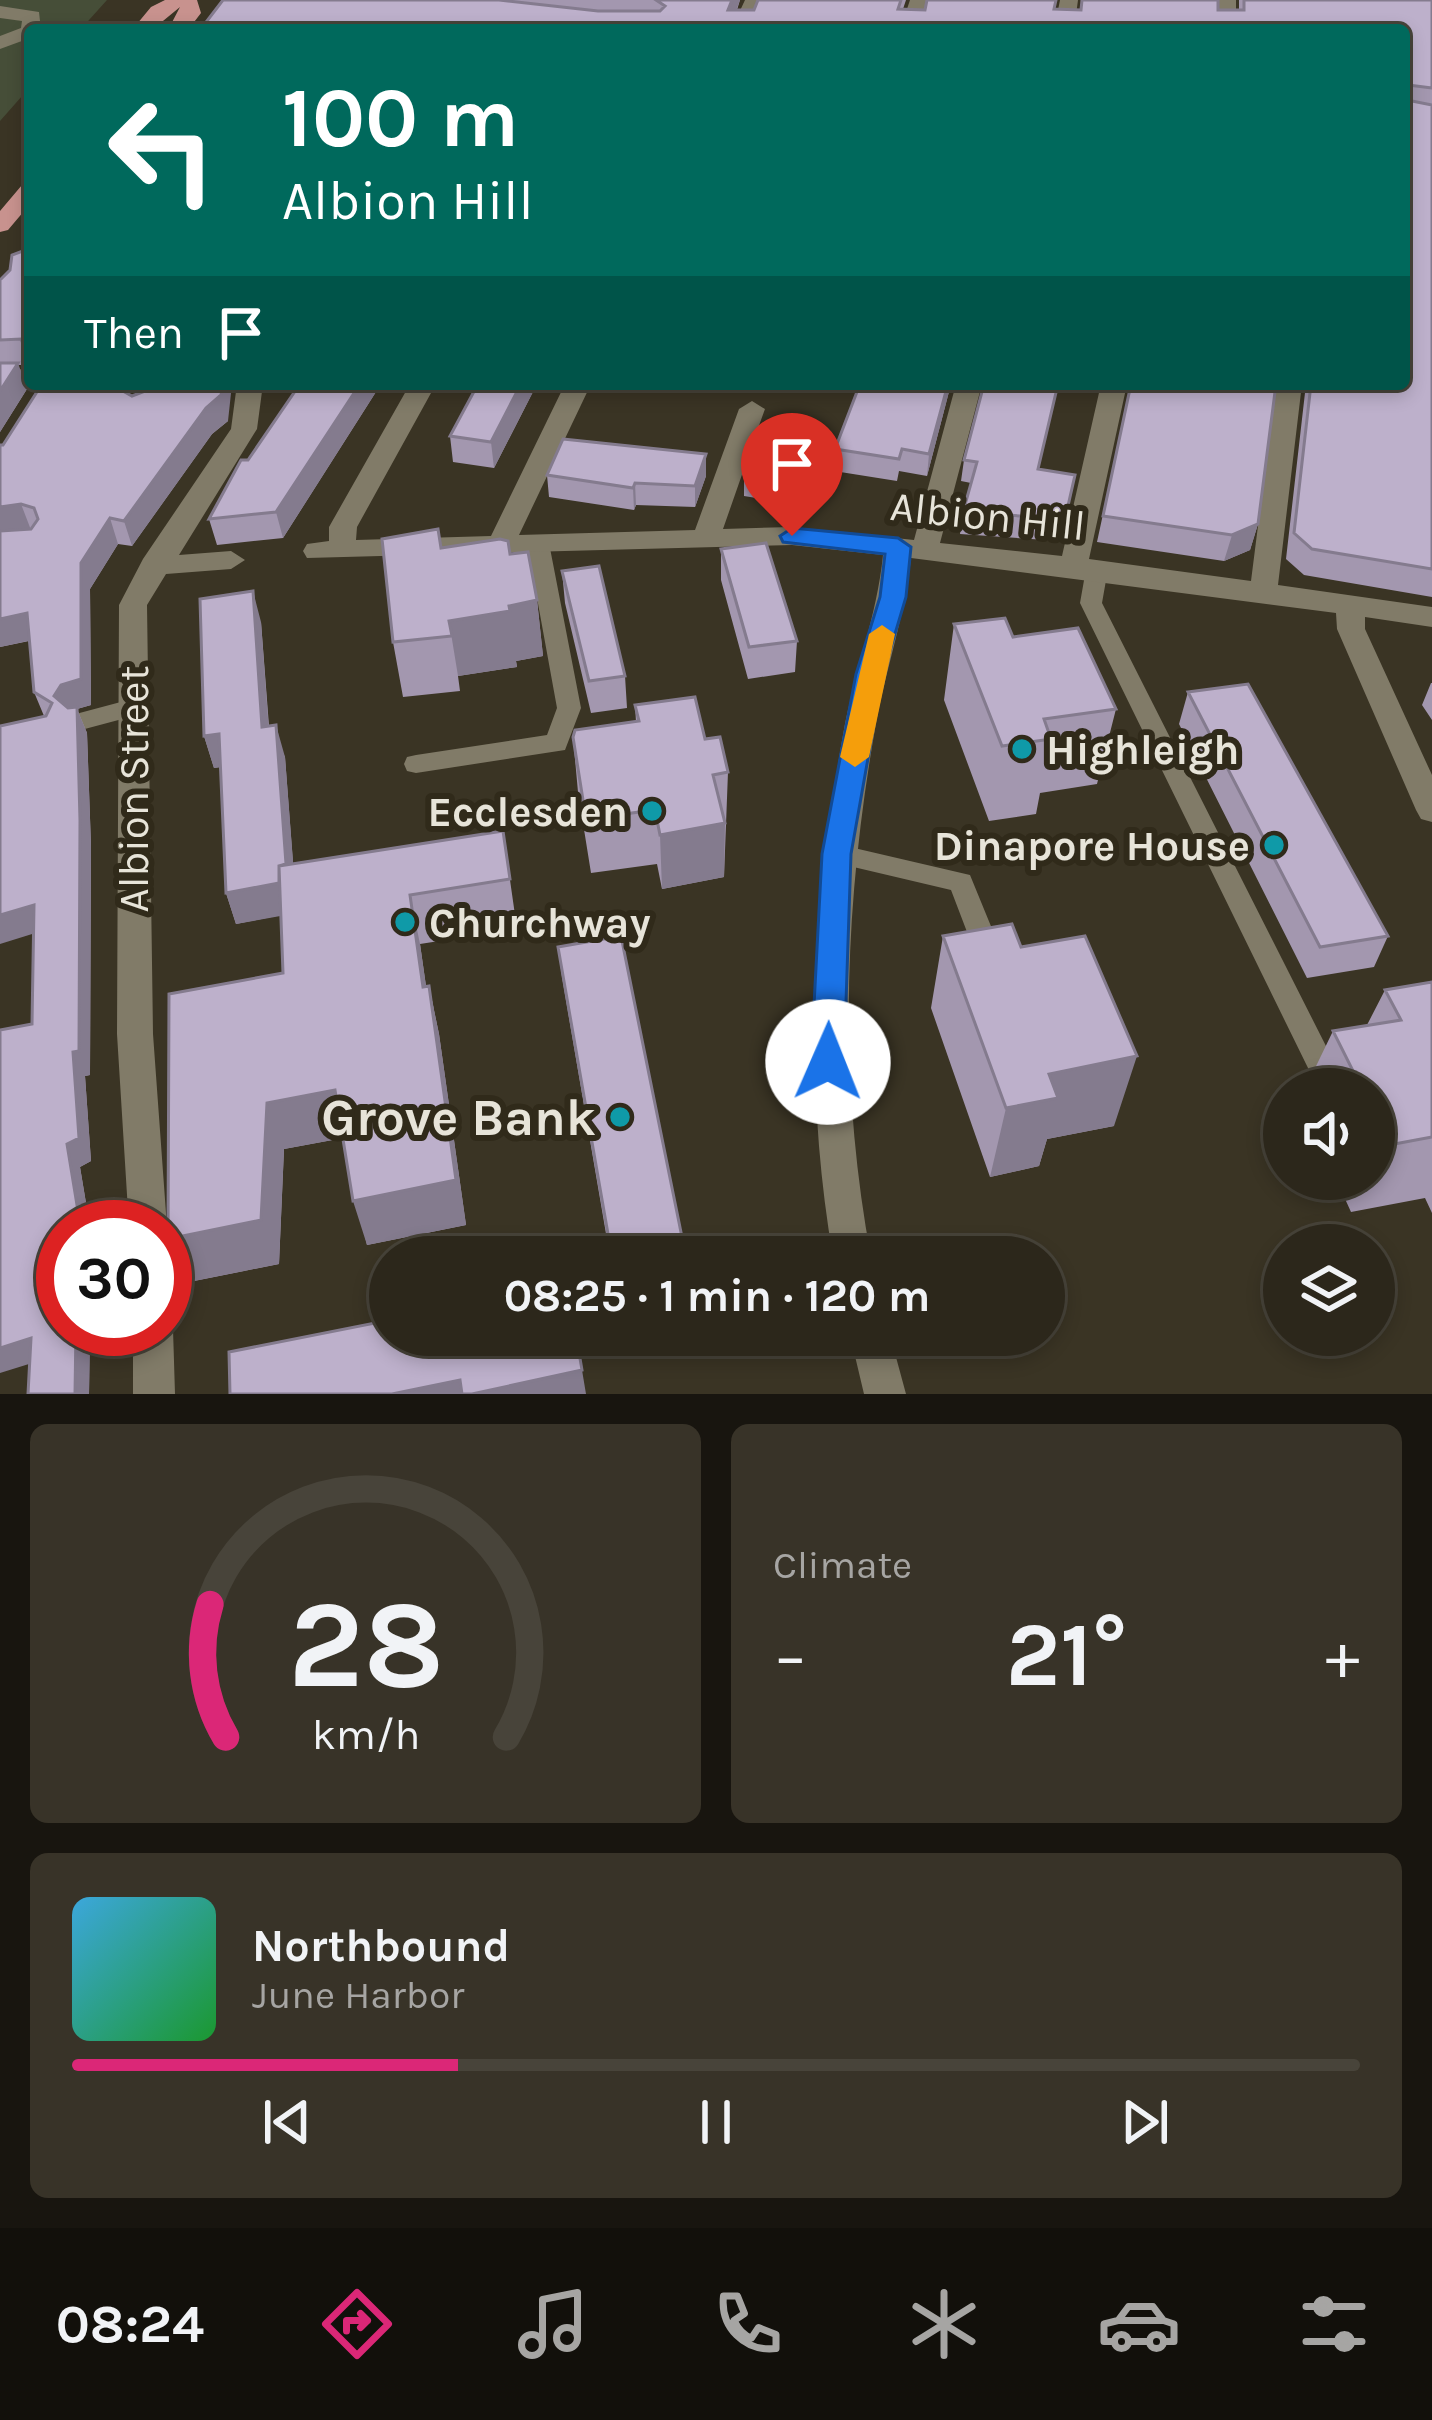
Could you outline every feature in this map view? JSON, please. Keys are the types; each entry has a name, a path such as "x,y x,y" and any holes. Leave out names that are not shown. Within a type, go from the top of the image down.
{"main road":[{"path":"147,24 158,11 184,0"},
{"path":"0,224 24,197"}],"street":[{"path":"0,12 32,16 31,24"},
{"name":"Albion Street","path":"146,1200 135,1034 133,604 244,429 249,390"},
{"name":"Albion Hill","path":"420,390 329,551 792,536 1085,568 1432,617"},
{"path":"501,544 575,390"},
{"path":"849,1236 827,1104 837,854 870,674 966,390"},
{"path":"1085,568 1113,390"},
{"path":"1263,595 1288,390"},
{"path":"706,538 752,409"},
{"path":"742,437 806,444"},
{"path":"153,566 231,560"},
{"path":"1350,606 1351,629 1432,810"},
{"path":"153,1356 154,1394"},
{"path":"875,1356 885,1394"}],"lane":[{"path":"416,764 556,743 568,708 538,543"},
{"path":"1085,568 1091,604 1319,1061"},
{"path":"81,721 132,708"},
{"path":"837,854 962,882 997,976"}],"green space":[{"path":"0,0 107,0 85,24 24,24 24,94 0,121"}],"building":[{"path":"223,0 499,0 598,11 660,11 665,6 656,0 732,0 728,10 754,10 758,0 901,0 898,9 925,10 927,0 1056,0 1054,9 1081,10 1082,0 1218,0 1218,10 1244,10 1244,0 1432,0 1432,88 1410,85 1410,24 205,24"},
{"path":"1410,101 1432,105 1432,569 1312,549 1294,533 1310,390 1410,390"},
{"path":"23,251 24,346 21,339 0,340 0,280 10,270 12,255"},
{"path":"0,363 18,363 0,391"},
{"path":"38,390 121,390 132,396 145,390 222,390 124,521 110,518 81,563 81,679 61,685 54,696 68,708 77,707 79,1051 73,1052 79,1138 67,1144 76,1200 36,1200 36,1356 76,1356 75,1394 28,1394 31,1338 0,1348 0,1030 32,1024 34,905 0,915 0,726 46,716 52,703 34,692 27,613 0,619 0,531 31,529 38,519 34,508 21,504 0,507 0,445"},
{"path":"296,390 356,390 276,512 209,519 241,460 248,460"},
{"path":"475,390 518,390 491,442 450,436"},
{"path":"858,390 946,390 929,454 902,449 899,459 835,449"},
{"path":"982,390 1057,390 1038,469 1075,475 1065,519 963,512 977,462 964,460"},
{"path":"1130,390 1275,390 1258,524 1232,535 1103,516"},
{"path":"563,439 706,454 695,486 635,483 633,488 547,475"},
{"path":"756,443 813,452 802,483 744,474"},
{"path":"438,529 441,548 500,539 508,541 510,554 528,552 537,600 509,606 510,611 449,621 452,636 393,642 382,539"},
{"path":"766,543 797,641 749,647 721,549"},
{"path":"599,566 625,676 589,681 562,571"},
{"path":"253,591 262,727 276,725 286,864 279,866 279,883 226,893 219,734 204,736 200,599"},
{"path":"1005,618 1013,637 1078,628 1116,709 1044,719 1051,739 1002,746 954,624"},
{"path":"1248,684 1388,936 1320,947 1188,692"},
{"path":"695,697 705,739 720,737 728,772 713,775 725,823 660,835 655,810 586,819 575,730 639,721 635,705"},
{"path":"503,831 510,879 410,895 423,987 429,986 456,1180 353,1201 335,1090 267,1103 261,1220 192,1234 192,1200 168,1200 169,994 283,973 279,866"},
{"path":"1012,924 1021,947 1085,936 1137,1056 1049,1074 1058,1098 1006,1108 943,936"},
{"name":"Grove Bank","path":"621,936 682,1236 608,1236 558,947"},
{"path":"1432,982 1432,1137 1395,1144 1395,1068 1352,1068 1333,1031 1401,1020 1385,990"},
{"path":"369,1324 369,1356 580,1356 582,1370 472,1394 462,1394 460,1380 392,1394 230,1394 229,1352"}],"slow traffic":[{"path":"855,757 882,634"}],"place":[{"name":"Highleigh","path":"1022,749"},
{"name":"Ecclesden","path":"652,811"},
{"name":"Dinapore House","path":"1274,845"},
{"name":"Churchway","path":"405,922"},
{"name":"Grove Bank","path":"620,1117"}],"route":[{"path":"792,536 898,547 893,597 870,674 837,854 828,1062"}]}
